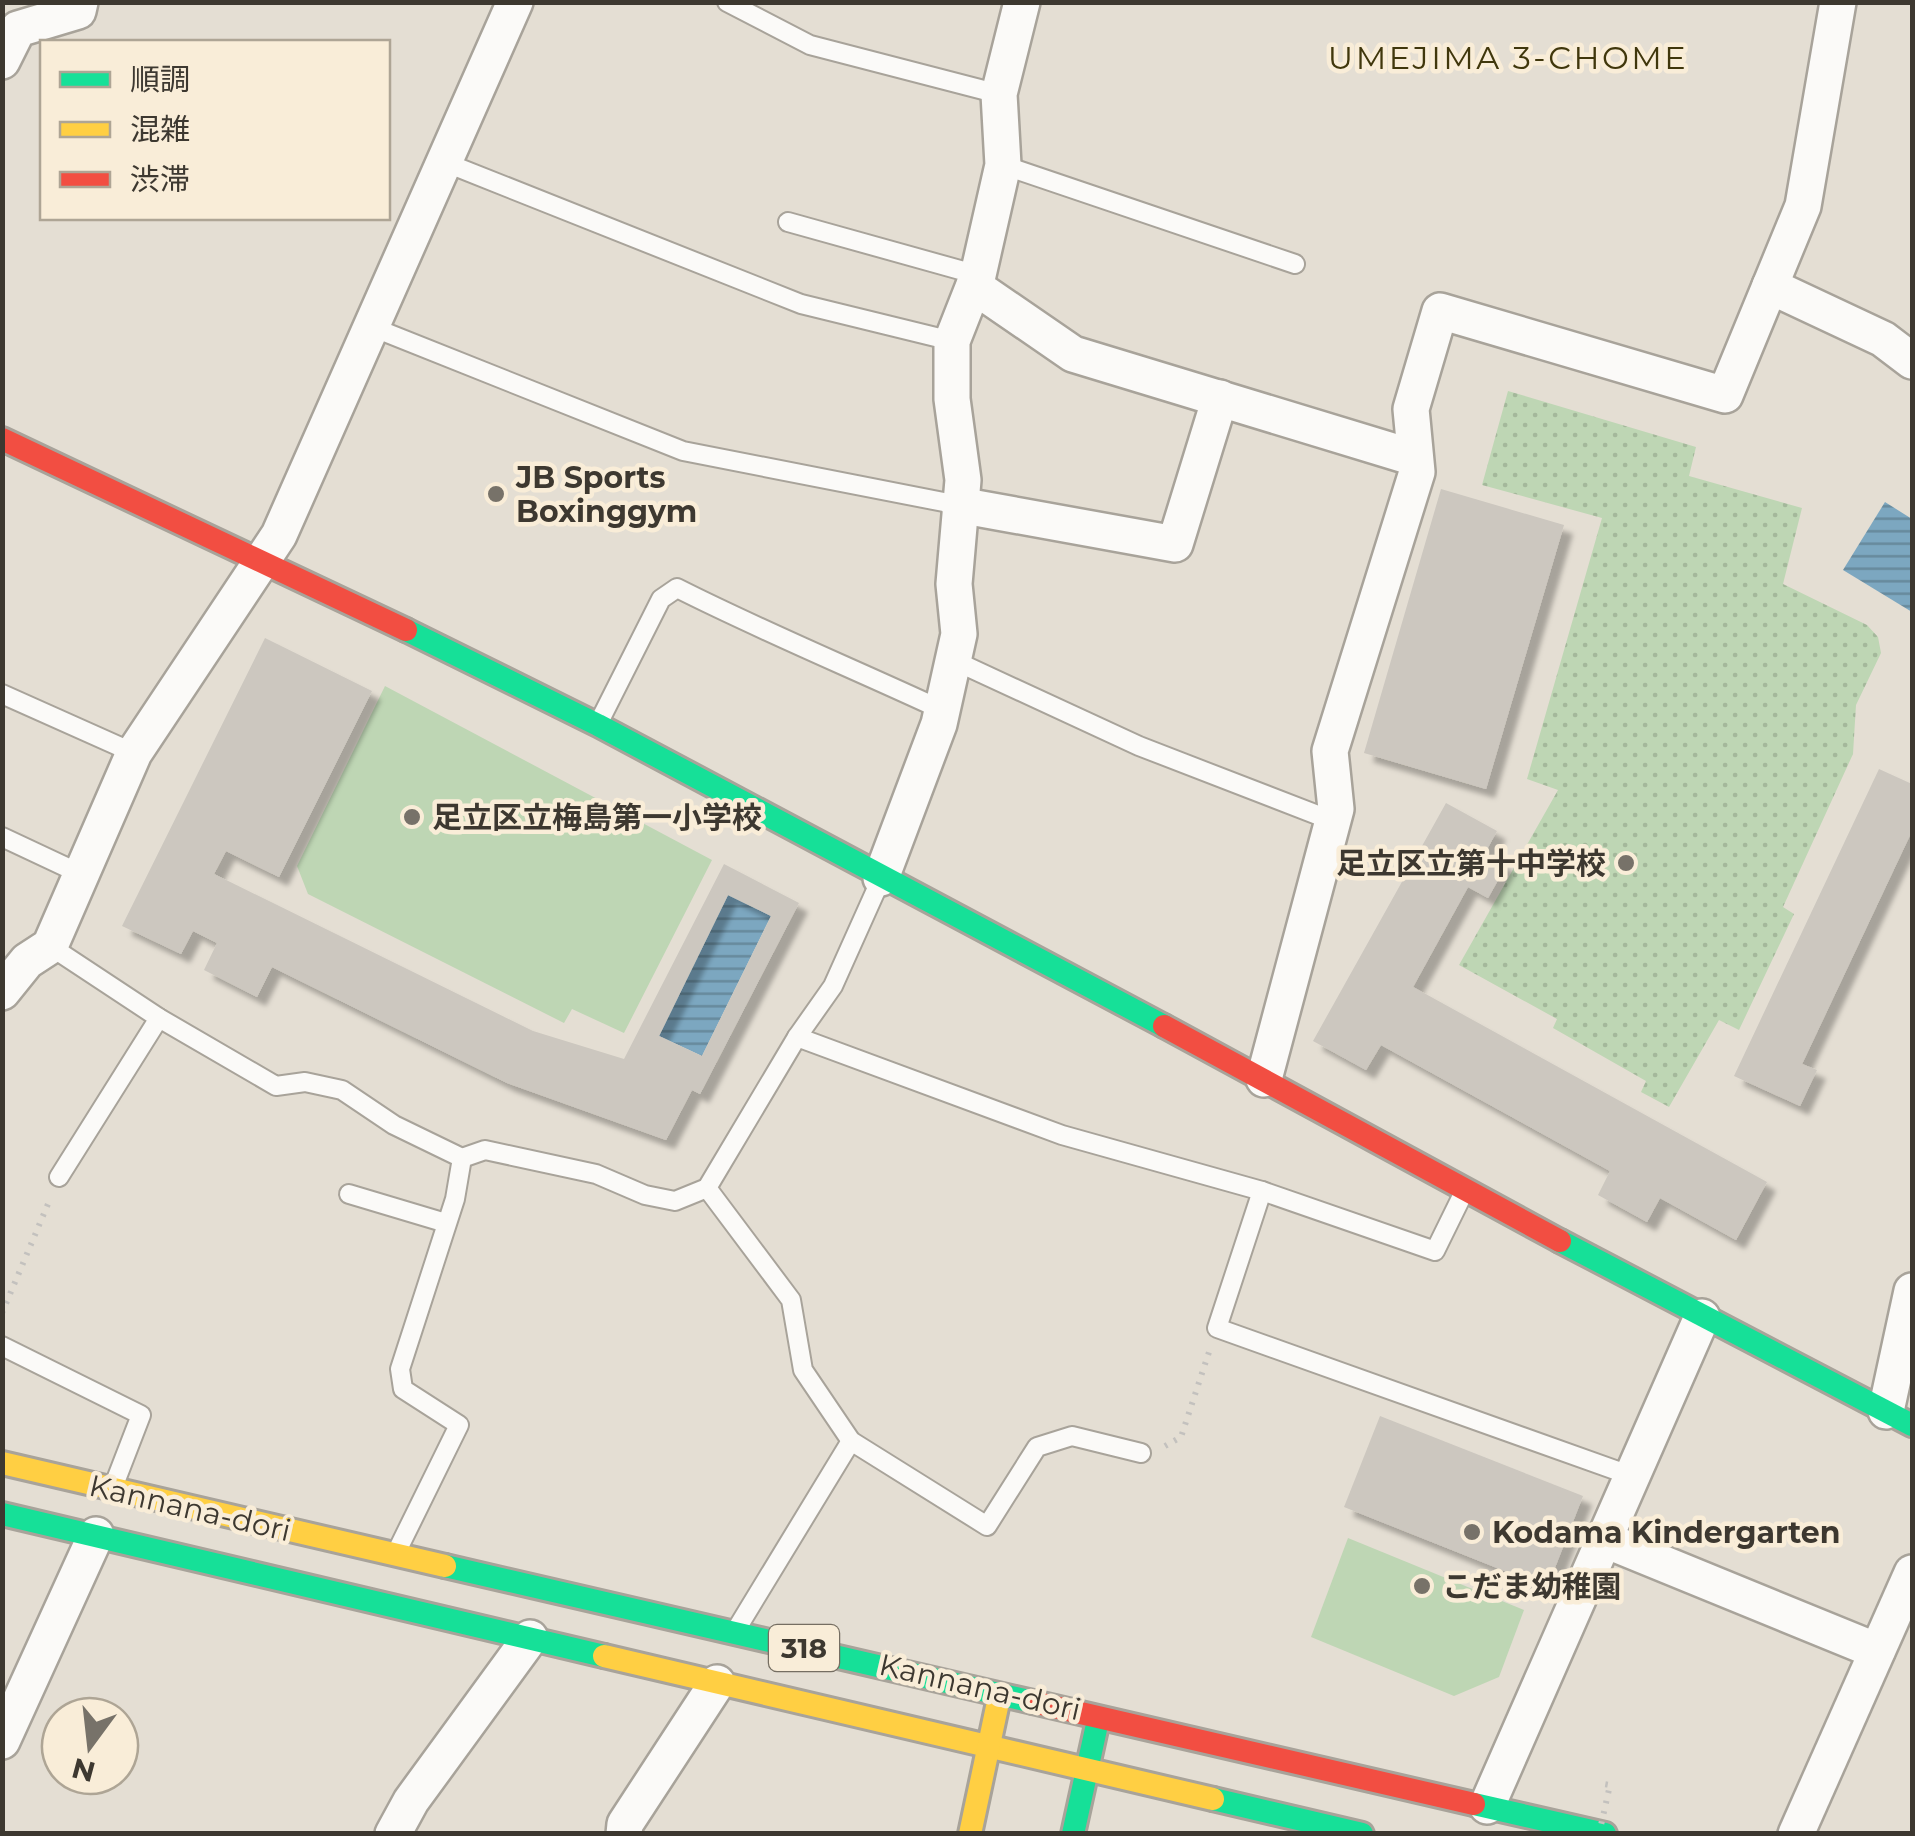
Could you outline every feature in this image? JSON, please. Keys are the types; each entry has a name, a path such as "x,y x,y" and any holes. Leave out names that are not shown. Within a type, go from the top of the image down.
{"main road":[{"path":"2,439 598,725 1264,1079 1464,1191 1899,1418"},
{"name":"Kannana-dori","path":"2,1463 1100,1714 1602,1834"},
{"name":"Kannana-dori","path":"2,1514 1362,1834"},
{"path":"970,1834 1001,1692"},
{"path":"1073,1834 1100,1714"}],"street":[{"path":"2,61 18,29 78,11 80,2"},
{"path":"2,992 27,961 50,946 134,753 280,536 515,2"},
{"path":"881,878 942,710 959,634 954,584 963,480 952,399 952,341 976,280 1004,165 999,94 1022,2"},
{"path":"1264,1079 1336,809 1330,751 1417,472 1412,409 1440,311 1724,395 1803,206 1838,2"},
{"path":"976,280 1072,354 1416,458"},
{"path":"1770,286 1883,340 1912,361"},
{"path":"959,505 1175,544 1220,398"},
{"path":"1899,1418 1912,1291"},
{"path":"1487,1806 1702,1317"},
{"path":"2,1742 96,1535"},
{"path":"1603,1539 1877,1652"},
{"path":"1796,1834 1912,1574"},
{"path":"394,1834 411,1801 530,1638"},
{"path":"624,1834 625,1824 717,1683"}],"lane":[{"path":"727,2 810,46 999,94"},
{"path":"444,162 801,304 952,341"},
{"path":"1004,165 1295,264"},
{"path":"788,222 976,280"},
{"path":"372,327 683,451 959,505"},
{"path":"598,725 661,599 677,588 942,710"},
{"path":"954,660 1139,746 1333,820"},
{"path":"2,694 134,753"},
{"path":"2,837 83,875"},
{"path":"50,946 159,1018 276,1086 304,1082 342,1090 394,1125 462,1158 486,1150 596,1174 645,1195 675,1200 708,1188 797,1037 833,986 881,878"},
{"path":"59,1176 159,1018"},
{"path":"797,1037 1062,1135 1262,1191 1435,1251 1464,1191"},
{"path":"396,1554 459,1426 403,1389 400,1369 455,1199 462,1158"},
{"path":"708,1188 791,1300 803,1370 851,1442 987,1526 1037,1447 1072,1436 1141,1454"},
{"path":"1262,1191 1217,1328 1632,1476"},
{"path":"349,1194 446,1223"},
{"path":"2,1346 141,1416 112,1491"},
{"path":"734,1632 851,1442"}],"path":[{"path":"2,1313 59,1176"},
{"path":"1141,1454 1151,1454 1181,1437 1217,1328"},
{"path":"1602,1834 1610,1785 1604,1784"}],"green space":[{"path":"1508,391 1696,447 1689,476 1802,508 1783,584 1867,625 1878,637 1881,653 1856,705 1853,754 1783,907 1794,914 1739,1030 1719,1020 1669,1107 1641,1092 1646,1081 1553,1028 1557,1019 1459,965 1558,790 1527,779 1602,518 1482,485"},
{"path":"385,686 712,860 624,1033 572,1009 564,1023 308,894 297,866"},
{"path":"1348,1538 1524,1610 1499,1677 1454,1696 1311,1637"}],"water":[{"path":"1885,502 1912,519 1912,612 1843,570"},
{"path":"728,895 771,916 702,1056 659,1036"}],"building":[{"path":"1441,489 1564,525 1486,789 1364,753"},
{"path":"265,638 372,691 279,877 226,851 214,874 533,1031 624,1059 724,864 799,903 700,1094 692,1090 666,1140 507,1083 272,967 257,997 204,970 217,943 193,931 181,954 122,926","holes":["728,895 771,916 702,1056 659,1036"]},
{"path":"1879,769 1912,784 1912,831 1802,1064 1817,1070 1800,1106 1734,1076"},
{"path":"1446,803 1497,831 1485,853 1507,864 1488,898 1468,887 1413,987 1767,1182 1736,1240 1660,1198 1647,1222 1598,1195 1610,1171 1381,1045 1366,1070 1313,1041"},
{"path":"1380,1416 1583,1496 1547,1588 1344,1507"}],"traffic: fast":[{"path":"406,630 598,725 1164,1026"},
{"path":"1560,1241 1912,1425"},
{"path":"2,1514 604,1656"},
{"path":"445,1566 1033,1702"},
{"path":"1073,1834 1096,1729"},
{"path":"1213,1799 1362,1834"},
{"path":"1474,1804 1605,1834"}],"traffic: slow":[{"path":"2,1463 445,1566"},
{"path":"604,1656 1213,1799"},
{"path":"970,1834 997,1707"}],"traffic: jam":[{"path":"2,439 406,630"},
{"path":"1164,1026 1560,1241"},
{"path":"1033,1702 1474,1804"}],"place":[{"name":"JB Sports Boxinggym","path":"496,494"},
{"name":"足立区立梅島第一小学校","path":"412,817"},
{"name":"足立区立第十中学校","path":"1626,863"},
{"name":"Kodama Kindergarten","path":"1472,1532"},
{"name":"こだま幼稚園","path":"1422,1586"}],"district":[{"name":"UMEJIMA 3-CHOME","path":"1508,57"}]}
